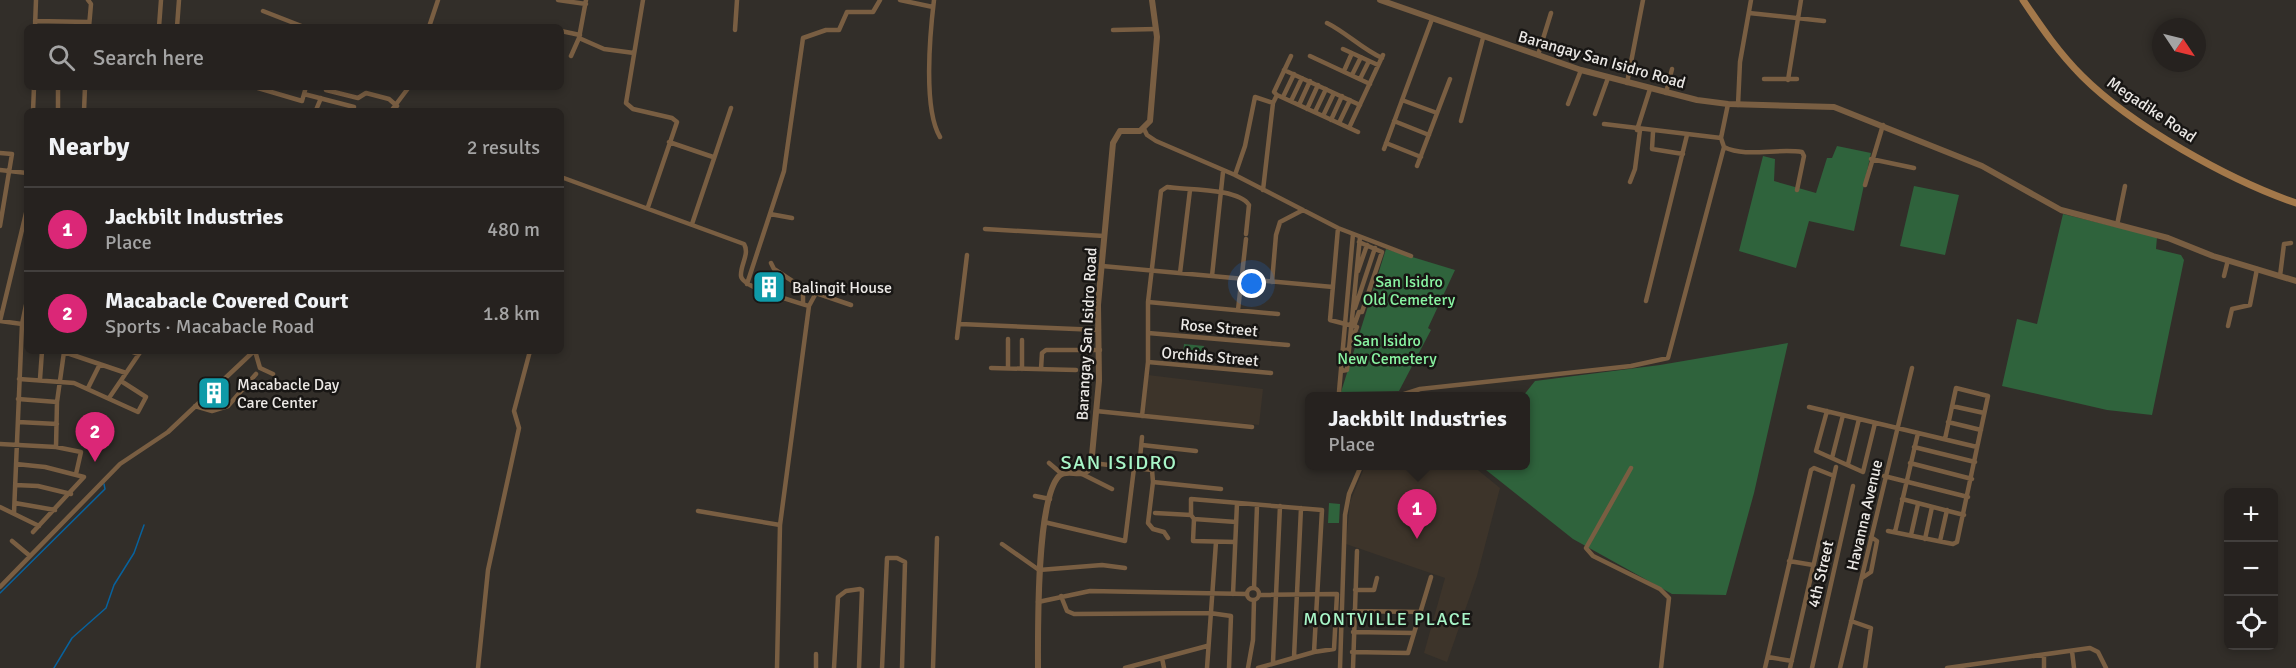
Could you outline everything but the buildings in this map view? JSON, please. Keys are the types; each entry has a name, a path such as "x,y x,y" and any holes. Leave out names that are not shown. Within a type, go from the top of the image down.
{"main road":[{"name":"Megadike Road","path":"2023,0 2060,53 2084,78 2117,105 2159,134 2204,160 2253,186 2296,203"}],"street":[{"path":"35,24 36,0"},
{"path":"88,0 91,4 89,24"},
{"path":"159,24 161,0"},
{"path":"178,24 179,0"},
{"path":"430,24 438,0"},
{"path":"558,0 586,2 580,37 571,56"},
{"path":"644,0 626,103 633,109 675,119 676,125 648,207"},
{"path":"735,30 737,0"},
{"path":"747,284 786,163 803,38 826,30 839,30 847,12 873,12 880,0"},
{"path":"900,0 933,7"},
{"path":"934,0 931,115 940,136"},
{"path":"1152,0 1156,29 1150,121 1144,129 1147,135 1223,172 1235,175 1353,234 1367,245 1382,252 1367,298 1351,323"},
{"name":"Barangay San Isidro Road","path":"1380,0 1483,38 1581,70 1666,93 1738,105 1825,105 1883,125 1982,166 2021,186 2053,207 2087,219 2168,238 2228,260 2296,280"},
{"path":"1627,83 1643,0"},
{"path":"1738,105 1740,62 1751,0"},
{"path":"1788,80 1801,0"},
{"path":"263,10 297,24"},
{"path":"1749,13 1824,21"},
{"path":"1538,55 1551,14"},
{"path":"1421,157 1385,146 1432,19"},
{"path":"1327,23 1347,34 1364,49 1382,57 1349,128"},
{"path":"1113,30 1156,29"},
{"path":"564,32 604,49 633,53"},
{"path":"1461,121 1483,38"},
{"path":"1343,48 1378,66"},
{"path":"1344,71 1352,53"},
{"path":"1310,56 1370,84"},
{"path":"1291,57 1274,92 1358,132"},
{"path":"1352,75 1361,57"},
{"path":"1360,79 1369,61"},
{"path":"1666,93 1672,69"},
{"path":"1284,70 1360,105"},
{"path":"1568,104 1581,70"},
{"path":"1283,97 1294,74"},
{"path":"1290,101 1302,78"},
{"path":"1595,114 1608,78"},
{"path":"1418,166 1450,79"},
{"path":"1764,79 1797,79"},
{"path":"1299,105 1310,81"},
{"path":"1307,108 1318,85"},
{"path":"1315,112 1326,89"},
{"path":"1630,182 1635,169 1639,130 1650,89"},
{"path":"33,108 34,90"},
{"path":"58,90 58,108"},
{"path":"84,108 85,90"},
{"path":"271,90 302,101 305,90"},
{"path":"326,90 358,98 366,93 389,99 397,106 407,90"},
{"path":"1323,116 1334,93"},
{"path":"304,94 354,108"},
{"path":"1263,190 1273,103 1277,95"},
{"path":"1331,120 1342,96"},
{"path":"317,108 321,98"},
{"path":"1235,175 1245,146 1255,98 1273,103"},
{"path":"1339,123 1350,100"},
{"path":"1402,100 1437,113"},
{"path":"335,108 337,103"},
{"path":"1411,392 1420,389 1634,366 1668,358 1724,147 1722,138 1728,104"},
{"path":"692,224 731,108"},
{"path":"1394,122 1429,135"},
{"path":"1604,124 1653,132 1722,138"},
{"path":"1865,186 1871,159 1883,125"},
{"name":"Barangay San Isidro Road","path":"1092,463 1100,350 1098,305 1115,136 1120,131 1144,129"},
{"path":"1653,132 1653,149 1683,154"},
{"path":"1646,301 1687,135"},
{"path":"669,142 713,157"},
{"path":"1724,147 1739,154 1772,150 1802,152 1804,156 1797,190"},
{"path":"0,153 12,154 0,226"},
{"path":"1871,159 1914,168"},
{"path":"0,170 24,173"},
{"path":"1212,276 1223,172"},
{"path":"564,178 648,207 746,245 741,276 747,284 806,305"},
{"path":"0,186 7,186"},
{"path":"2117,225 2125,186"},
{"path":"1142,416 1148,362 1148,302 1161,191 1167,187 1220,192 1246,200 1249,205 1238,310"},
{"path":"1180,273 1190,190"},
{"path":"1272,282 1276,235 1280,222 1304,210"},
{"path":"770,214 792,218"},
{"path":"22,324 0,321 1,301 24,228"},
{"path":"1338,228 1330,320 1351,323 1357,327 1346,350"},
{"path":"985,229 1104,236"},
{"path":"1339,392 1354,297 1353,234"},
{"path":"1355,252 1359,240"},
{"path":"1359,240 1411,256"},
{"path":"19,242 24,243"},
{"path":"2280,276 2284,244 2291,243"},
{"path":"1354,276 1367,245"},
{"path":"1351,323 1354,297 1362,284 1374,248"},
{"path":"957,338 967,255"},
{"path":"2224,276 2228,260"},
{"path":"771,263 774,269 803,288 806,305 780,525 777,668"},
{"path":"1102,266 1333,287"},
{"path":"2228,326 2232,309 2250,305 2257,269"},
{"path":"1354,276 1362,284 1370,287"},
{"path":"0,278 9,279"},
{"path":"806,305 816,293 851,305"},
{"path":"1354,297 1367,298"},
{"path":"1148,302 1278,314"},
{"path":"14,513 19,379 24,318"},
{"path":"960,324 1099,330"},
{"name":"Rose Street","path":"1149,333 1288,345"},
{"path":"1008,339 1008,368"},
{"path":"1022,340 1022,369"},
{"path":"1041,369 1043,351 1100,350"},
{"path":"40,379 42,354"},
{"path":"56,447 57,402 63,354"},
{"path":"69,354 126,373"},
{"path":"109,398 139,354"},
{"path":"0,587 120,464 168,432 251,354"},
{"path":"255,354 261,368 273,374"},
{"path":"478,668 488,570 519,428 514,411 529,354"},
{"name":"Orchids Street","path":"1148,362 1271,373"},
{"path":"88,388 100,364"},
{"path":"991,368 1076,370"},
{"name":"Havanna Avenue","path":"1840,668 1911,368"},
{"path":"195,406 212,411 228,406 256,374"},
{"path":"19,379 61,380 88,388 134,411 140,409 146,397 121,381"},
{"path":"1888,531 1940,542 1957,542 1976,462 1988,396 1956,388 1945,439"},
{"path":"18,399 57,402"},
{"path":"1952,406 1984,413"},
{"path":"1809,407 1977,447"},
{"path":"1096,411 1252,427"},
{"path":"1827,411 1816,451 1863,472 1875,423"},
{"path":"1832,458 1843,415"},
{"path":"1848,464 1859,419"},
{"path":"18,422 57,424"},
{"path":"1948,422 1981,430"},
{"path":"1895,532 1918,433"},
{"path":"1044,522 1125,540 1142,437"},
{"path":"0,444 56,447 81,453 75,474"},
{"path":"1142,445 1196,451"},
{"path":"1914,447 1976,462"},
{"path":"1048,463 1062,474"},
{"path":"1038,668 1039,570 1044,522 1058,476 1088,472 1092,463 1152,470 1153,482 1148,524 1153,529 1164,532 1168,538"},
{"path":"1910,463 1972,479"},
{"path":"16,464 45,466 75,474 84,479 33,532"},
{"path":"1790,668 1836,467"},
{"path":"1631,468 1586,548 1593,556 1664,592 1670,598 1661,668"},
{"path":"1765,668 1811,470 1814,468 1834,476"},
{"path":"1340,668 1345,515 1349,494 1359,470"},
{"path":"1082,474 1112,489"},
{"path":"1884,476 1968,497"},
{"path":"1153,482 1221,489"},
{"path":"15,485 38,486 71,494"},
{"name":"4th Street","path":"1812,668 1854,486"},
{"path":"1035,496 1050,499"},
{"path":"1235,542 1193,541 1191,499 1322,510 1314,652"},
{"path":"1902,500 1964,515"},
{"path":"15,503 55,510"},
{"path":"1233,594 1237,503"},
{"path":"1911,535 1918,504"},
{"path":"1257,506 1254,588 1259,595"},
{"path":"1273,662 1280,506"},
{"path":"0,507 39,526"},
{"path":"1925,539 1932,507"},
{"path":"1294,657 1301,508"},
{"path":"1940,542 1947,510"},
{"path":"698,511 780,525"},
{"path":"1155,513 1236,522"},
{"path":"933,668 937,538"},
{"path":"12,541 30,556"},
{"path":"1206,668 1216,542"},
{"path":"1002,544 1039,570 1102,565 1125,568"},
{"path":"1353,668 1357,551"},
{"path":"882,668 887,558 894,557 904,562 902,668"},
{"path":"1789,561 1813,565"},
{"path":"1352,652 1406,655 1431,576"},
{"path":"1354,590 1374,590 1377,578"},
{"path":"1038,602 1090,591 1211,595 1247,594 1254,588"},
{"path":"834,668 838,597 846,591 860,589 862,590 859,668"},
{"path":"1247,594 1254,600"},
{"path":"1248,668 1253,640 1254,600 1259,595 1337,594 1334,649 1273,662 1258,668"},
{"path":"1061,596 1067,611 1074,614 1210,613 1231,616 1228,668"},
{"path":"1354,611 1421,612"},
{"path":"1851,621 1871,628 1865,668"},
{"path":"1353,632 1414,633"},
{"path":"1125,668 1145,665 1207,646"},
{"path":"1947,668 2090,648 2098,652 2106,668"},
{"path":"2072,651 2074,668"},
{"path":"816,654 816,668"},
{"path":"2044,655 2044,668"},
{"path":"1768,657 1792,661"},
{"path":"1162,658 1164,668"}],"shaded area":[{"path":"1148,375 1263,389 1259,425 1144,414"},
{"path":"1363,470 1478,470 1500,488 1477,576 1447,662 1424,653 1445,578 1346,544 1350,502"}],"green space":[{"path":"1837,146 1871,153 1854,231 1809,221 1796,268 1739,251 1763,156 1775,159 1774,181 1816,193 1827,158 1832,158"},
{"path":"1914,186 1959,195 1945,255 1900,246"},
{"path":"2063,214 2157,237 2156,249 2181,255 2184,260 2152,415 2107,410 2002,386 2017,319 2037,324"},
{"path":"1386,249 1455,270 1428,328 1431,330 1399,391 1341,392"},
{"path":"1788,343 1754,493 1726,595 1672,594 1573,539 1486,470 1530,470 1530,392 1526,392 1535,381 1660,365"},
{"path":"1184,344 1204,346 1203,357 1183,355"},
{"path":"1329,503 1340,504 1339,523 1328,523"}],"waterway":[{"path":"0,593 105,489 104,484"},
{"path":"54,668 72,638 106,608 114,585 134,553 144,525"}],"place":[{"name":"Balingit House","path":"769,287"},
{"name":"Macabacle Day Care Center","path":"214,393"},
{"name":"Macabacle Covered Court","path":"95,462"},
{"name":"Jackbilt Industries","path":"1417,539"}],"district":[{"name":"SAN ISIDRO","path":"1119,462"},
{"name":"MONTVILLE PLACE","path":"1388,619"}],"park label":[{"name":"San Isidro Old Cemetery","path":"1409,290"},
{"name":"San Isidro New Cemetery","path":"1387,349"}]}
